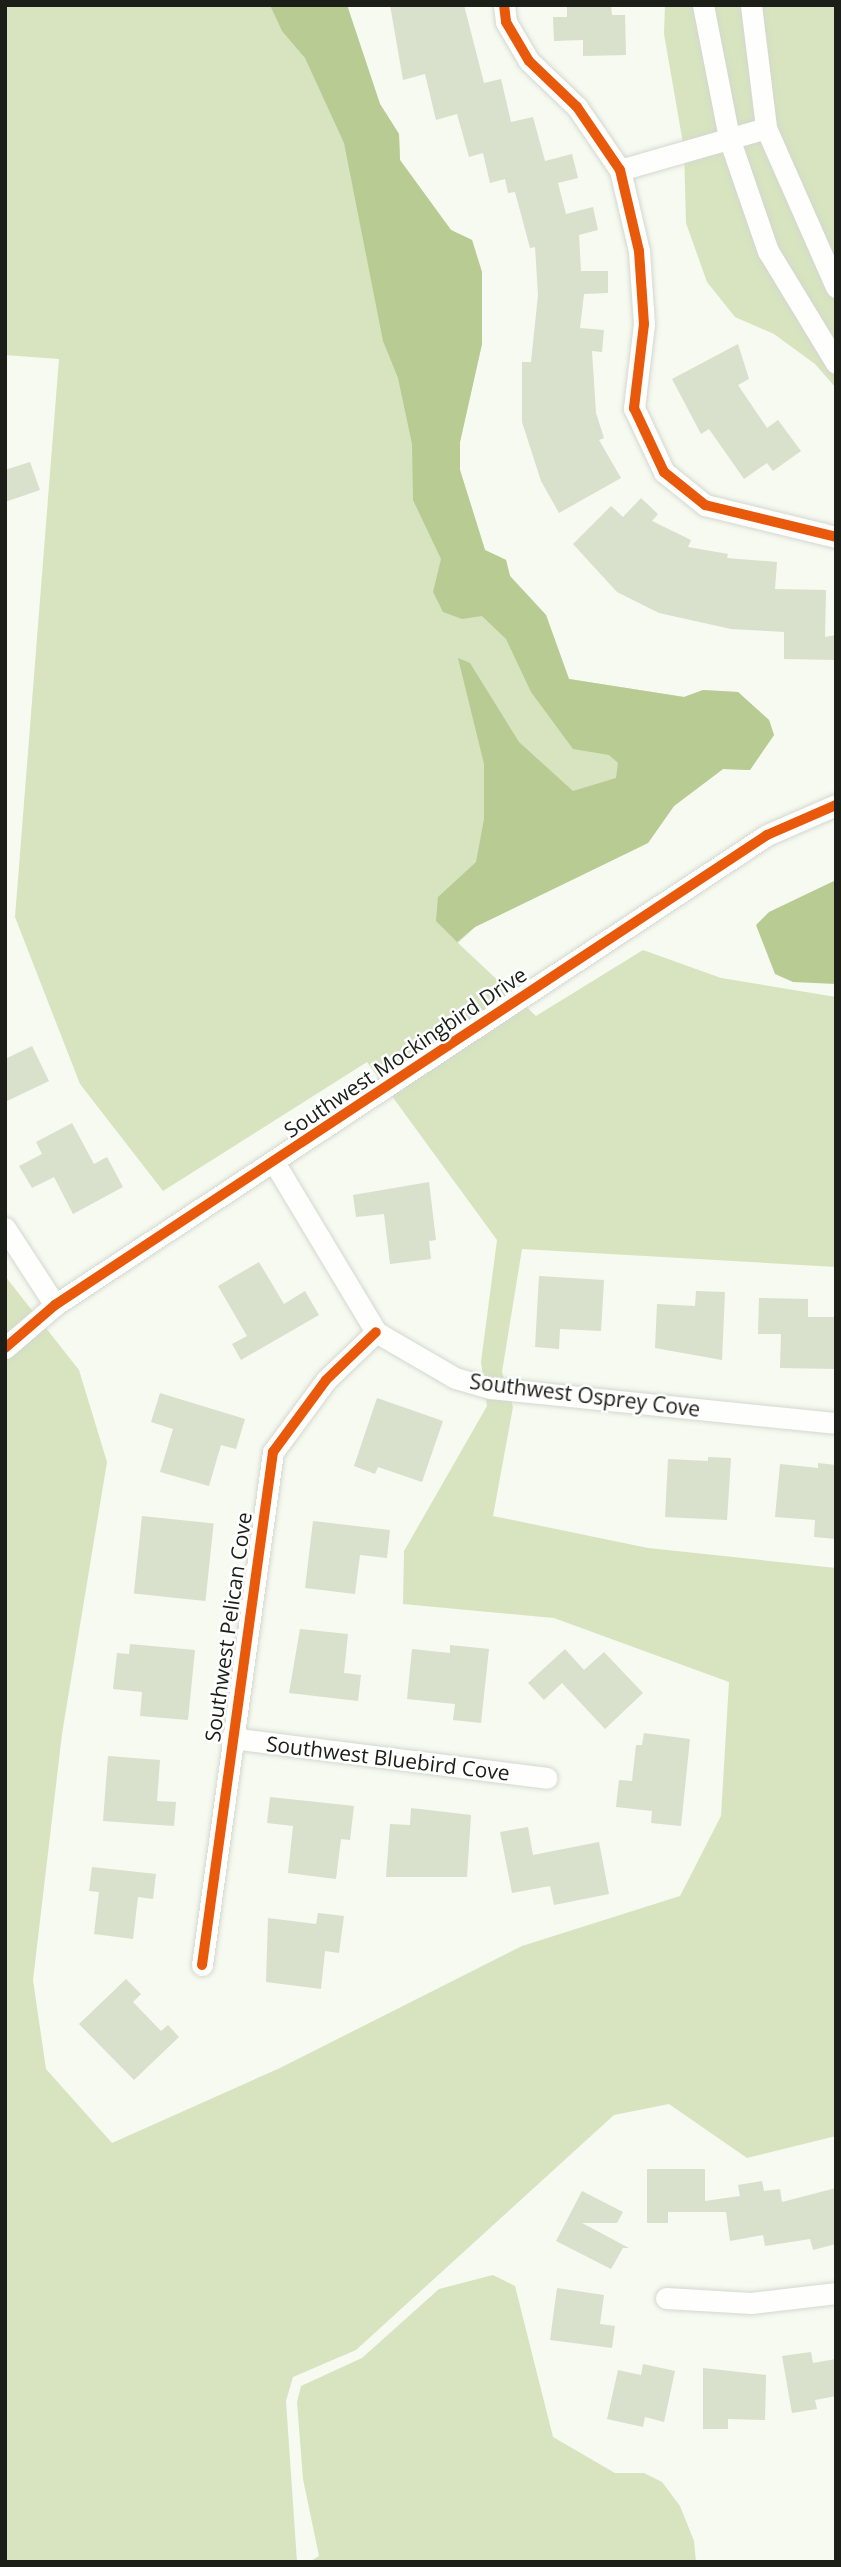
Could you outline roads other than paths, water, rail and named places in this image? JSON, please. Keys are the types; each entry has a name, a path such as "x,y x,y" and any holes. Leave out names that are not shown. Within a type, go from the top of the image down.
{"street":[{"path":"504,5 506,22 529,61 577,107 620,170 639,251 644,324 634,408 664,472 705,505 836,537"},
{"path":"703,5 729,138 768,251 836,363"},
{"path":"751,5 766,128 836,287"},
{"path":"620,170 766,128"},
{"name":"Southwest Mockingbird Drive","path":"5,1348 55,1306 767,835 836,804"},
{"name":"Southwest Osprey Cove","path":"274,1163 376,1332 455,1378 491,1388 836,1423"},
{"path":"5,1228 55,1306"},
{"name":"Southwest Pelican Cove","path":"202,1965 231,1738 273,1452 326,1380 376,1332"},
{"name":"Southwest Bluebird Cove","path":"231,1738 546,1778"},
{"path":"666,2298 751,2303 836,2293"}]}
